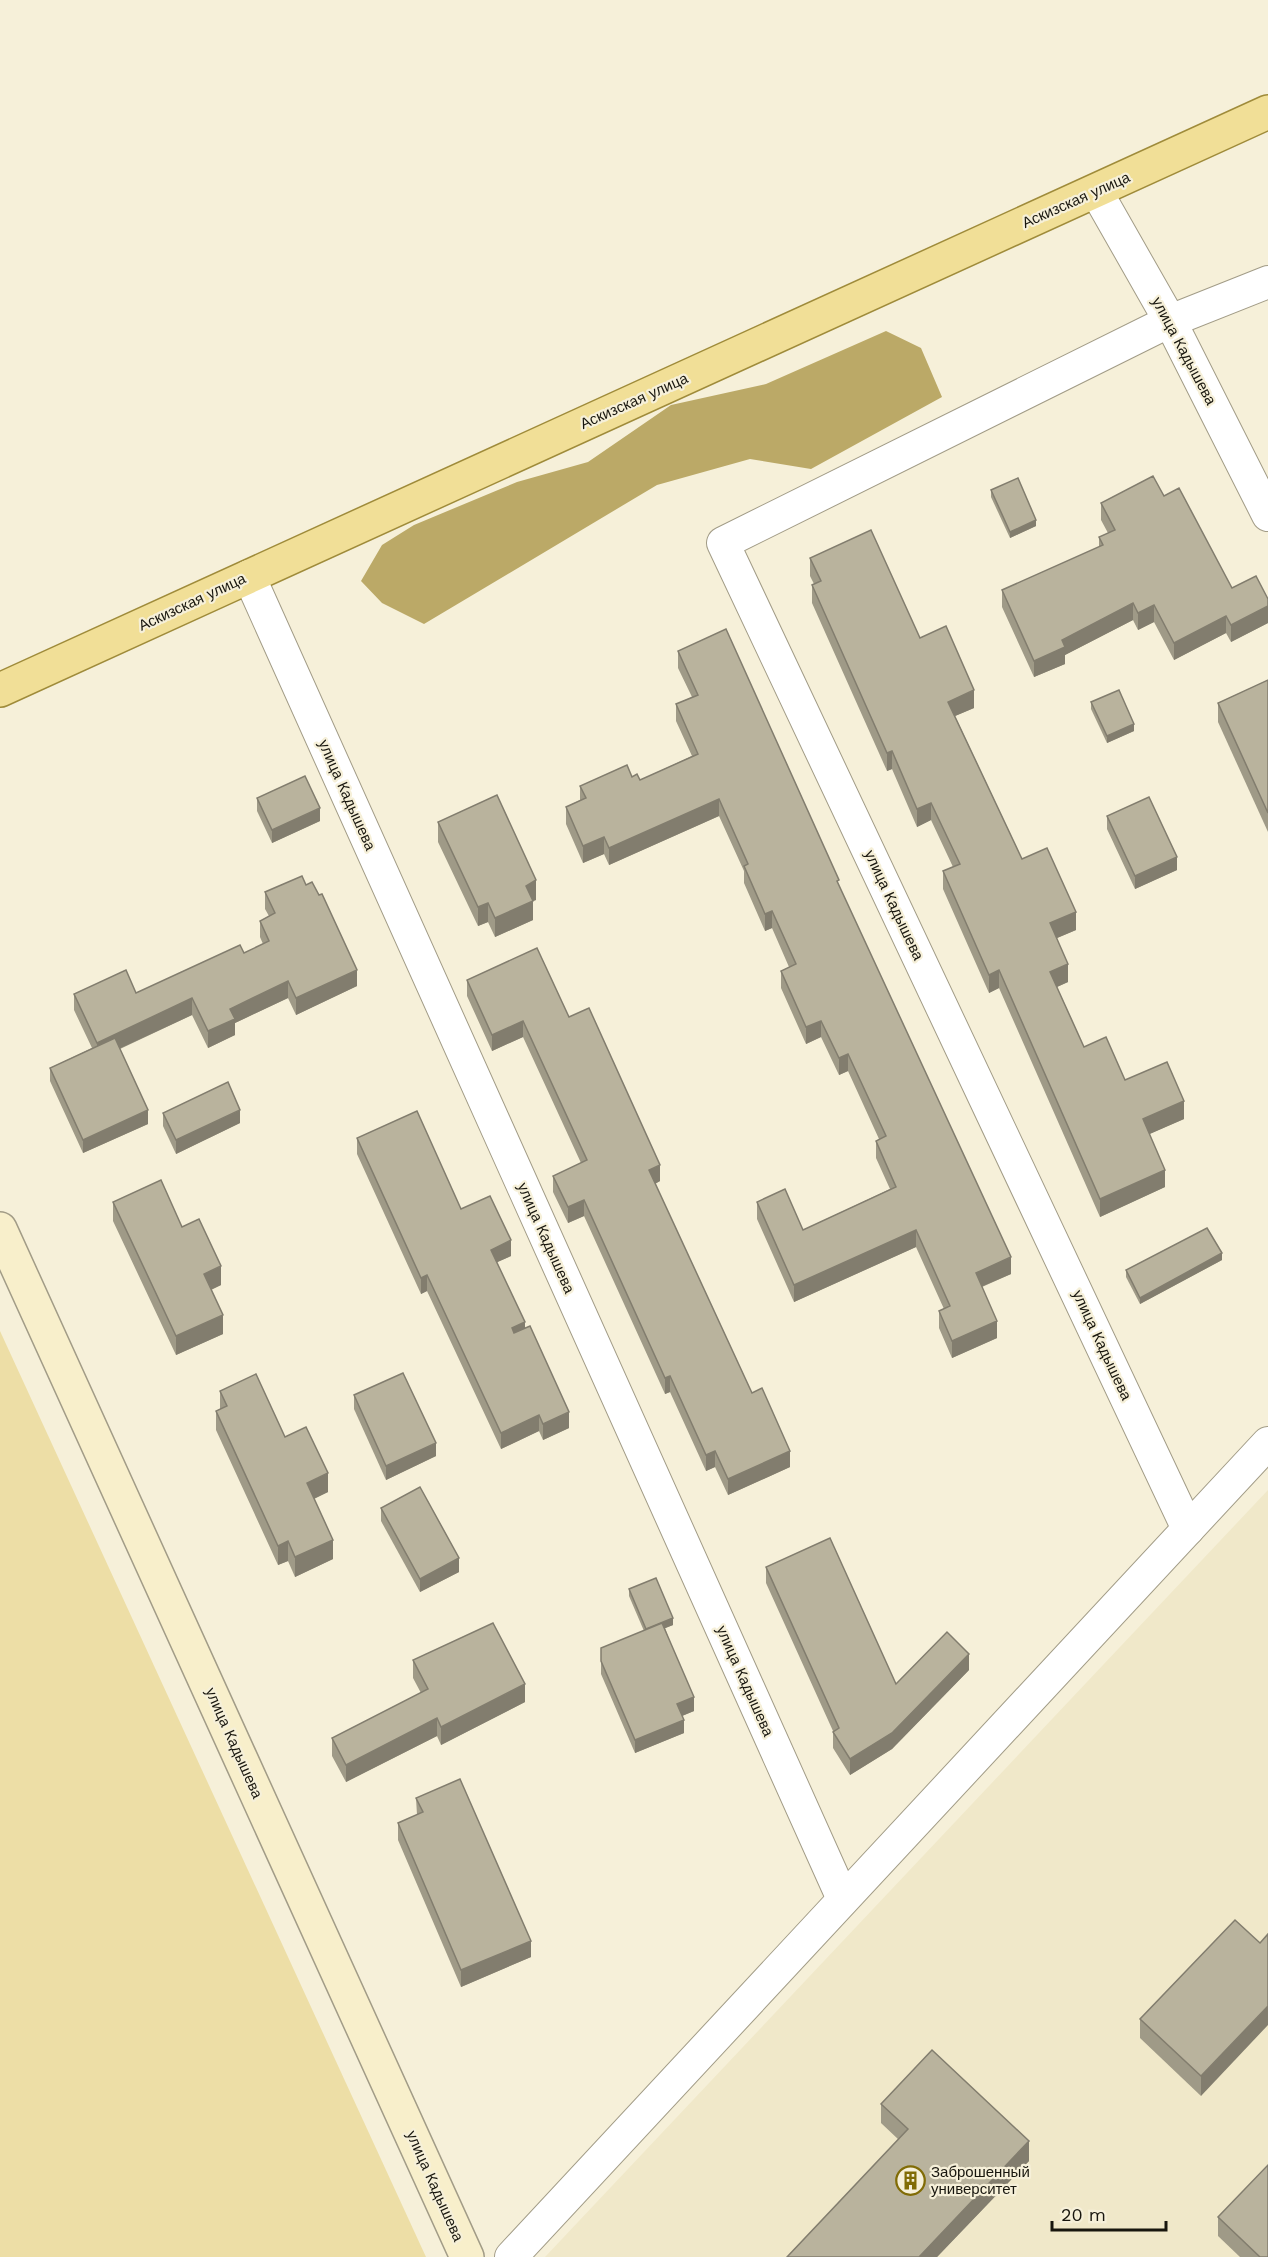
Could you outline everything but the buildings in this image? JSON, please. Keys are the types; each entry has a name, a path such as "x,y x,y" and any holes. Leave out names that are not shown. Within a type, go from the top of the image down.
{"main road":[{"name":"Аскизская улица","path":"0,690 1268,112"}],"street":[{"name":"улица Кадышева","path":"1096,190 1170,321 1268,514"},
{"path":"1170,321 1268,282"},
{"name":"улица Кадышева","path":"1170,321 723,543 1188,1528"},
{"name":"улица Кадышева","path":"249,576 843,1899"},
{"name":"улица Кадышева","path":"0,1229 467,2257"},
{"path":"511,2257 1268,1443"}],"shaded area":[{"path":"886,331 921,348 942,397 811,469 750,459 657,485 424,624 382,603 361,581 382,545 414,525 517,482 588,462 671,405 766,384"},
{"path":"0,1331 426,2257 0,2257"},
{"path":"1268,1490 1268,2257 545,2257"}],"place":[{"name":"Заброшенный университет","path":"910,2181"}]}
